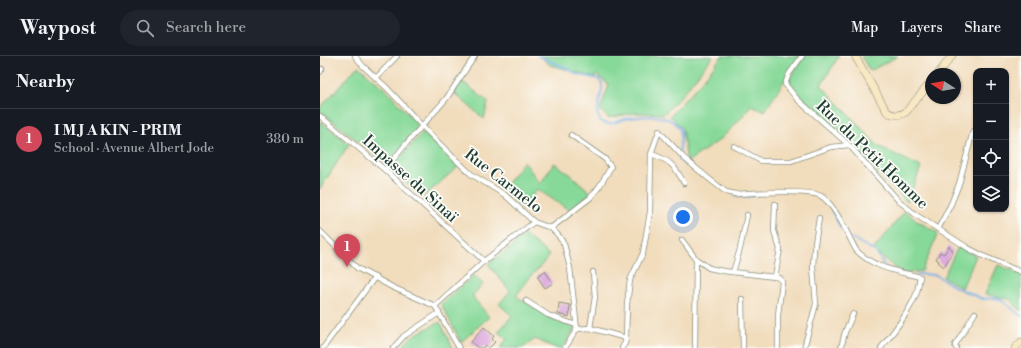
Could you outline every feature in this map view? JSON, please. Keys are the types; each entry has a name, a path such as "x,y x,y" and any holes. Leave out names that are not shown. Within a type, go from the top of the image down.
{"street":[{"name":"Rue Carmelo","path":"355,56 363,66 471,174 505,195 534,222 551,228 558,235 564,244 570,268 577,327"},
{"path":"376,78 397,56"},
{"path":"385,170 446,99 475,56"},
{"name":"Rue du Petit Homme","path":"802,56 789,74 785,84 797,99 849,145 898,200 916,216 968,248 1021,272"},
{"path":"855,56 887,112 891,115 902,115 906,112 925,89"},
{"path":"943,68 952,56"},
{"name":"Impasse du Sinaï","path":"320,116 385,170 484,261"},
{"path":"622,348 626,338 627,304 630,280 643,253 650,212 651,154 659,131 684,158 726,192 735,194 802,193 821,196 834,210 856,250 861,256 880,267 920,277 917,291 911,305 894,332 881,348"},
{"path":"938,229 951,204 973,131"},
{"path":"551,228 590,198 599,187 611,167 605,159 571,136"},
{"path":"734,146 761,160 791,161 831,147 849,145"},
{"path":"651,154 672,165 684,183"},
{"path":"775,204 774,230 780,249 775,277"},
{"path":"732,272 740,249 747,215"},
{"path":"804,348 816,304 813,267 819,218"},
{"path":"435,306 484,261 534,222"},
{"path":"320,231 357,268 392,287 435,306 460,348"},
{"path":"682,240 696,259 709,268 780,278 782,282 778,315 778,348"},
{"path":"695,348 696,259"},
{"path":"590,328 595,297 593,272"},
{"path":"323,348 374,277"},
{"path":"742,299 743,348"},
{"path":"526,301 548,315 577,327 590,328 626,338"},
{"path":"393,348 404,336 439,313"},
{"path":"956,348 955,345 975,313"},
{"path":"840,348 853,314"},
{"path":"566,348 577,327"},
{"path":"1014,348 1021,342"}],"green space":[{"path":"540,56 713,56 680,97 664,114 634,113 608,118 600,110 609,85 597,75 594,77 550,65"},
{"path":"722,56 800,56 765,111 751,105 743,116 721,139 687,162 682,128 670,116 702,81"},
{"path":"805,56 839,56 821,85 878,146 921,167 907,202 790,85 790,77"},
{"path":"861,56 898,56 870,71"},
{"path":"358,66 387,91 419,126 387,165 320,111 320,108"},
{"path":"462,81 488,102 484,119 454,93"},
{"path":"320,121 349,144 320,189"},
{"path":"423,132 459,166 423,197 390,169"},
{"path":"524,161 540,184 554,163 570,174 591,193 569,210 537,189 524,210 502,190"},
{"path":"905,211 917,221 938,233 922,271 902,273 873,250"},
{"path":"524,234 550,256 531,276 516,296 548,317 575,328 563,348 555,348 535,339 523,348 500,348 507,339 498,332 512,316 499,304 510,291 488,264 511,248"},
{"path":"958,247 976,256 962,288 943,277"},
{"path":"998,265 1021,274 1021,311 1009,299 985,294"},
{"path":"474,275 483,284 472,296 489,317 461,342 441,304"},
{"path":"440,322 453,348 406,348 404,344 414,335"}],"building":[{"path":"949,246 953,251 944,267 936,259 940,252 944,254"},
{"path":"545,271 553,283 545,288 537,276"},
{"path":"559,303 570,305 569,317 558,314"},
{"path":"484,327 494,336 492,339 495,342 489,348 485,345 483,348 478,348 471,342"}],"waterway":[{"path":"538,56 567,68 576,74 599,79 602,84 602,90 597,113 601,122 611,124 625,119 645,116 660,117 673,122 678,126 681,134 679,151 680,160 684,164 691,165"},
{"path":"734,195 744,197 761,194"},
{"path":"831,209 841,229 845,232"},
{"path":"852,238 876,252 888,272 896,273"},
{"path":"916,274 936,275 955,287 983,299 999,298 1021,316"}],"place":[{"name":"I M J A KIN - PRIM","path":"347,267"}]}
